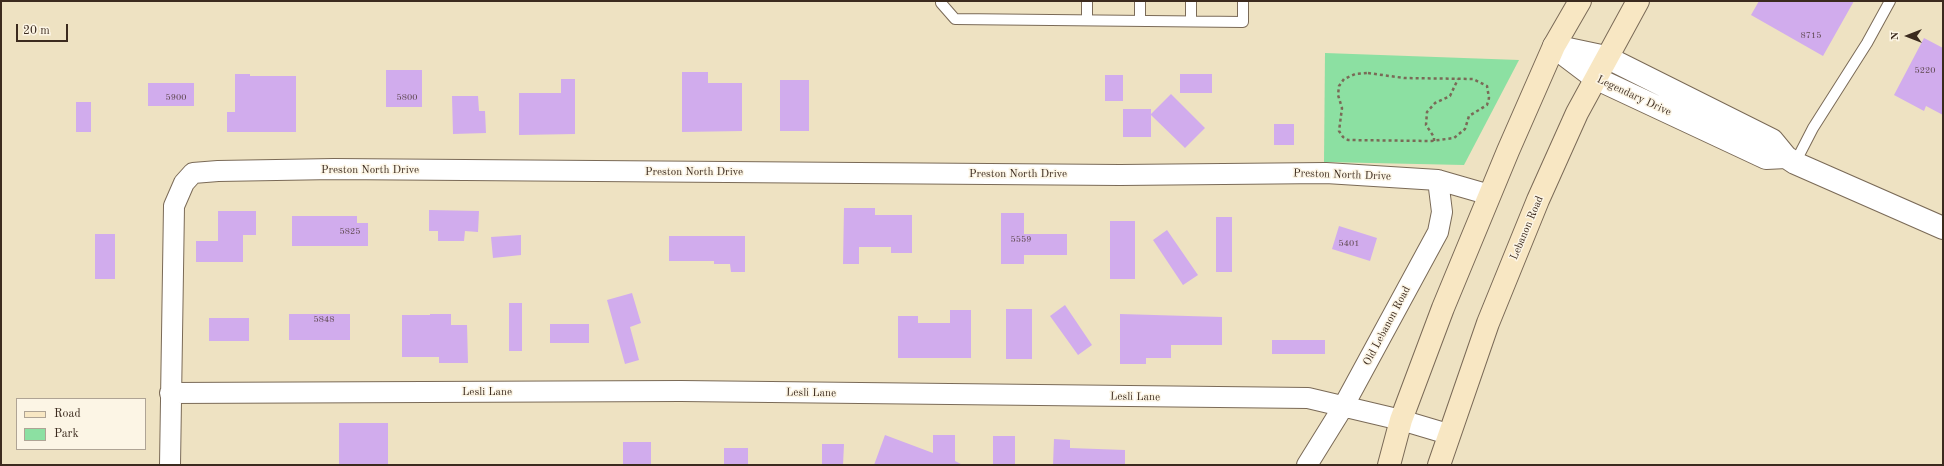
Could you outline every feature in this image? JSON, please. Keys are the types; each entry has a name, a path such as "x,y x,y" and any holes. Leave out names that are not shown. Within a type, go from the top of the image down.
{"main road":[{"path":"1389,465 1401,420 1443,308 1554,46 1580,1"},
{"name":"Lebanon Road","path":"1439,465 1448,434 1488,323 1542,193 1577,113 1638,1"}],"street":[{"name":"Legendary Drive","path":"1554,46 1606,58 1772,140 1790,160"},
{"name":"Legendary Drive","path":"1554,46 1595,78 1766,158 1790,160 1943,228"},
{"name":"Preston North Drive","path":"170,465 174,206 184,183 193,173 218,171 334,169 1112,175 1326,173 1438,180 1490,195"},
{"name":"Old Lebanon Road","path":"1307,465 1343,407 1438,232 1442,212 1438,180"},
{"name":"Lesli Lane","path":"170,393 681,391 1308,398 1401,420 1448,434"}],"lane":[{"path":"941,1 941,3 955,19 1243,22 1243,1"},
{"path":"1087,1 1087,20"},
{"path":"1140,1 1140,21"},
{"path":"1191,1 1191,21"},
{"path":"1790,160 1814,128 1867,43 1890,1"}],"path":[{"path":"1368,73 1404,78 1458,79 1473,79 1487,86 1489,98 1487,105 1469,116 1465,129 1461,134 1454,138 1434,141 1348,140 1343,137 1339,131 1342,108 1338,95 1339,86 1344,79 1349,76 1368,73"},
{"path":"1434,141 1426,125 1427,112 1435,103 1450,96 1458,79"}],"green space":[{"path":"1325,53 1519,60 1464,165 1324,162"}],"building":[{"path":"1759,1 1854,1 1823,56 1751,15"},
{"path":"1924,38 1943,48 1943,115 1926,106 1924,111 1894,95"},
{"path":"386,70 422,70 422,107 386,107"},
{"path":"682,72 708,72 708,83 742,83 742,131 682,132"},
{"path":"235,74 250,74 250,76 296,76 296,132 227,132 227,112 235,112"},
{"path":"1180,74 1212,74 1212,93 1180,93"},
{"path":"1105,75 1123,75 1123,101 1105,101"},
{"path":"561,79 575,79 575,134 519,135 519,93 561,93"},
{"path":"780,80 809,80 809,131 780,131"},
{"path":"148,83 194,83 194,106 148,106"},
{"path":"1171,94 1205,128 1185,148 1151,115 1151,137 1123,137 1123,109 1151,109 1151,114"},
{"path":"452,96 478,96 479,111 485,111 486,133 453,134"},
{"path":"76,102 91,102 91,132 76,132"},
{"path":"1274,124 1294,124 1294,145 1274,145"},
{"path":"844,208 875,208 875,215 912,215 912,253 891,253 891,247 859,247 859,264 843,264"},
{"path":"429,210 479,211 478,232 465,231 464,241 438,241 438,231 429,231"},
{"path":"218,211 256,211 256,235 243,235 243,262 196,262 196,241 218,241"},
{"path":"1001,213 1024,213 1024,234 1067,234 1067,255 1024,255 1024,264 1001,264"},
{"path":"292,216 357,216 357,223 368,223 368,246 292,246"},
{"path":"1216,217 1232,217 1232,272 1216,272"},
{"path":"1110,221 1135,221 1135,279 1110,279"},
{"path":"1339,226 1377,238 1370,261 1332,249"},
{"path":"1167,230 1198,275 1183,285 1153,240"},
{"path":"95,234 115,234 115,279 95,279"},
{"path":"521,235 521,255 493,258 491,237"},
{"path":"669,236 745,236 745,272 731,272 730,264 714,264 714,261 669,261"},
{"path":"632,293 641,323 630,327 639,360 625,364 607,300"},
{"path":"509,303 522,303 522,351 509,351"},
{"path":"1065,305 1092,345 1078,355 1050,316"},
{"path":"1006,309 1032,309 1032,359 1006,359"},
{"path":"950,310 971,310 971,358 898,358 898,316 918,316 918,323 950,323"},
{"path":"289,314 350,314 350,340 289,340"},
{"path":"451,314 451,325 467,325 468,363 439,363 439,357 402,357 402,315"},
{"path":"1120,314 1222,317 1222,345 1171,345 1171,358 1146,358 1146,364 1120,364"},
{"path":"209,318 249,318 249,341 209,341"},
{"path":"550,324 589,324 589,343 550,343"},
{"path":"1272,340 1325,340 1325,354 1272,354"},
{"path":"339,423 388,423 388,465 339,465"},
{"path":"885,435 933,453 933,435 955,435 955,461 961,465 874,465"},
{"path":"993,436 1015,436 1015,465 993,465"},
{"path":"1054,439 1070,440 1070,448 1125,450 1125,465 1053,465"},
{"path":"623,442 651,442 651,465 623,465"},
{"path":"822,444 844,444 843,465 822,465"},
{"path":"724,448 748,448 748,465 724,465"}]}
